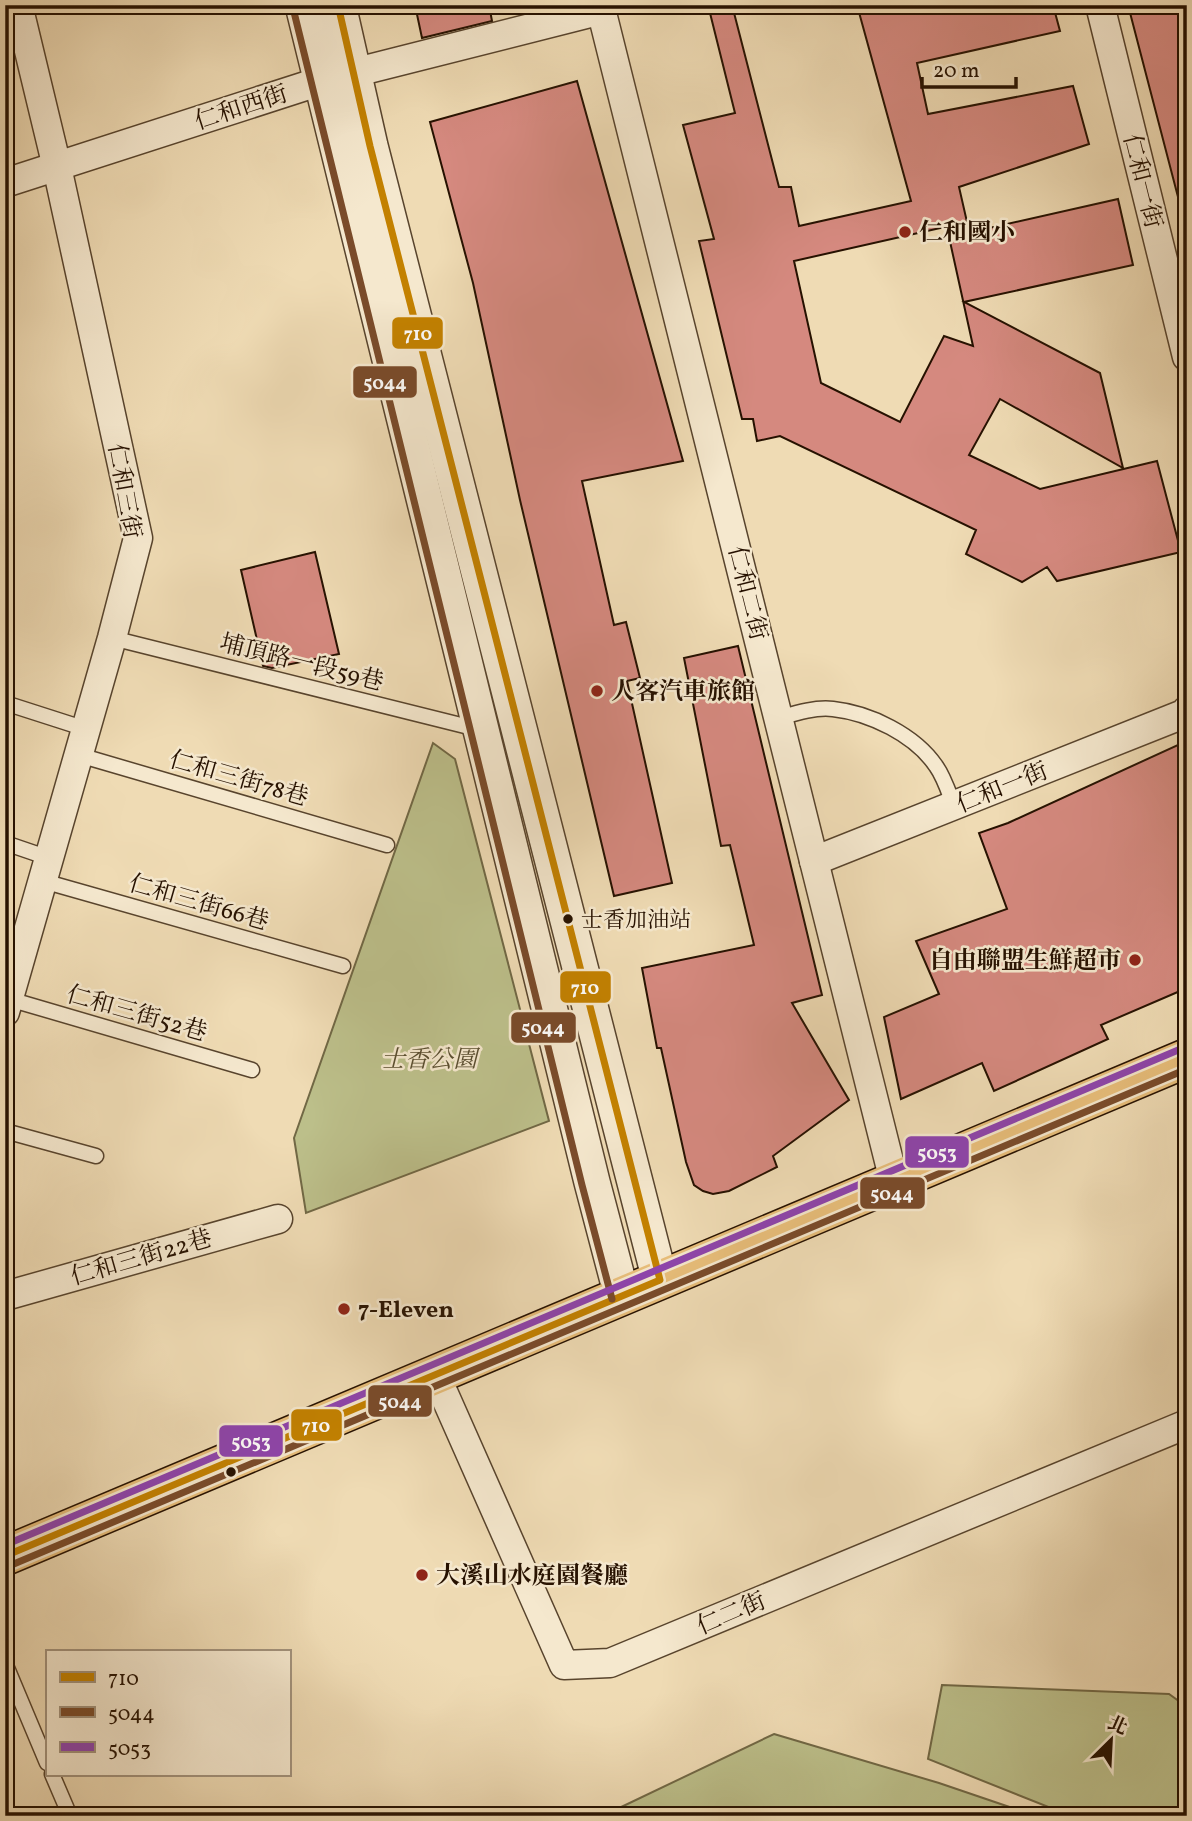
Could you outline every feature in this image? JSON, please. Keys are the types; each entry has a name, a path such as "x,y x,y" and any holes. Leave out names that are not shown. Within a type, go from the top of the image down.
{"main road":[{"path":"5,1556 894,1181 1184,1065"}],"street":[{"name":"仁和三街","path":"8,992 46,870 138,538 57,167 18,5"},
{"path":"303,5 337,77 660,1280"},
{"path":"338,5 337,77 481,730 622,1296"},
{"name":"仁和一街","path":"1100,5 1186,351"},
{"name":"仁和西街","path":"5,183 337,77 601,7"},
{"name":"仁和二街","path":"601,7 894,1181"},
{"name":"仁和一街","path":"814,862 1186,713 1187,710"},
{"name":"仁和三街22巷","path":"5,1296 278,1219"},
{"name":"仁二街","path":"436,1376 564,1665 610,1663 1187,1424"}],"lane":[{"name":"埔頂路一段59巷","path":"112,638 481,730"},
{"name":"仁和三街78巷","path":"5,703 82,742 387,845"},
{"path":"779,718 807,710 832,709 861,715 889,728 914,743 937,766 954,806"},
{"name":"仁和三街66巷","path":"5,843 46,870 343,966"},
{"name":"仁和三街52巷","path":"8,992 252,1070"},
{"path":"5,1131 96,1156"},
{"path":"5,1663 46,1761"},
{"path":"53,1776 70,1816"}],"green space":[{"name":"士香公園","path":"433,743 455,759 549,1121 306,1213 294,1138"},
{"path":"942,1685 1169,1694 1187,1707 1187,1816 1071,1816 928,1759"},
{"path":"774,1734 939,1783 1036,1816 616,1816 617,1809"}],"building":[{"path":"415,5 489,5 492,21 422,38"},
{"path":"708,5 732,5 779,187 791,187 799,226 911,201 857,5 1053,5 1060,31 917,63 928,114 1073,86 1089,144 959,187 967,222 794,261 821,383 900,422 944,336 973,346 949,237 1118,199 1133,265 964,302 1100,373 1123,468 1000,399 969,455 1040,489 1157,461 1181,552 1057,581 1047,567 1022,582 966,554 976,530 780,436 757,441 753,419 742,419 699,241 714,239 683,125 735,113"},
{"path":"1128,5 1187,5 1187,196 1178,197"},
{"path":"577,81 683,461 582,481 614,625 626,622 640,678 627,681 672,883 614,896 520,500 473,283 430,122"},
{"path":"315,552 339,654 272,668 263,666 241,570"},
{"path":"738,646 822,995 792,1003 849,1100 773,1156 777,1167 729,1191 713,1194 694,1185 686,1162 661,1048 657,1048 642,968 754,945 730,845 721,846 684,658"},
{"path":"1180,744 1187,760 1187,988 1101,1025 1108,1039 994,1091 982,1063 901,1099 884,1017 939,994 916,941 1007,909 979,833 1008,823"}],"transit line":[{"name":"710","path":"5,1556 660,1280 370,146 338,5"},
{"name":"5044","path":"293,8 612,1299"},
{"name":"5053","path":"5,1545 1183,1048"},
{"name":"5044","path":"9,1566 1187,1069"}],"place":[{"name":"仁和國小","path":"905,232"},
{"name":"人客汽車旅館","path":"597,691"},
{"name":"士香加油站","path":"568,919"},
{"name":"自由聯盟生鮮超市","path":"1135,960"},
{"name":"7-Eleven","path":"344,1309"},
{"name":"大溪山水庭園餐廳","path":"422,1575"}]}
